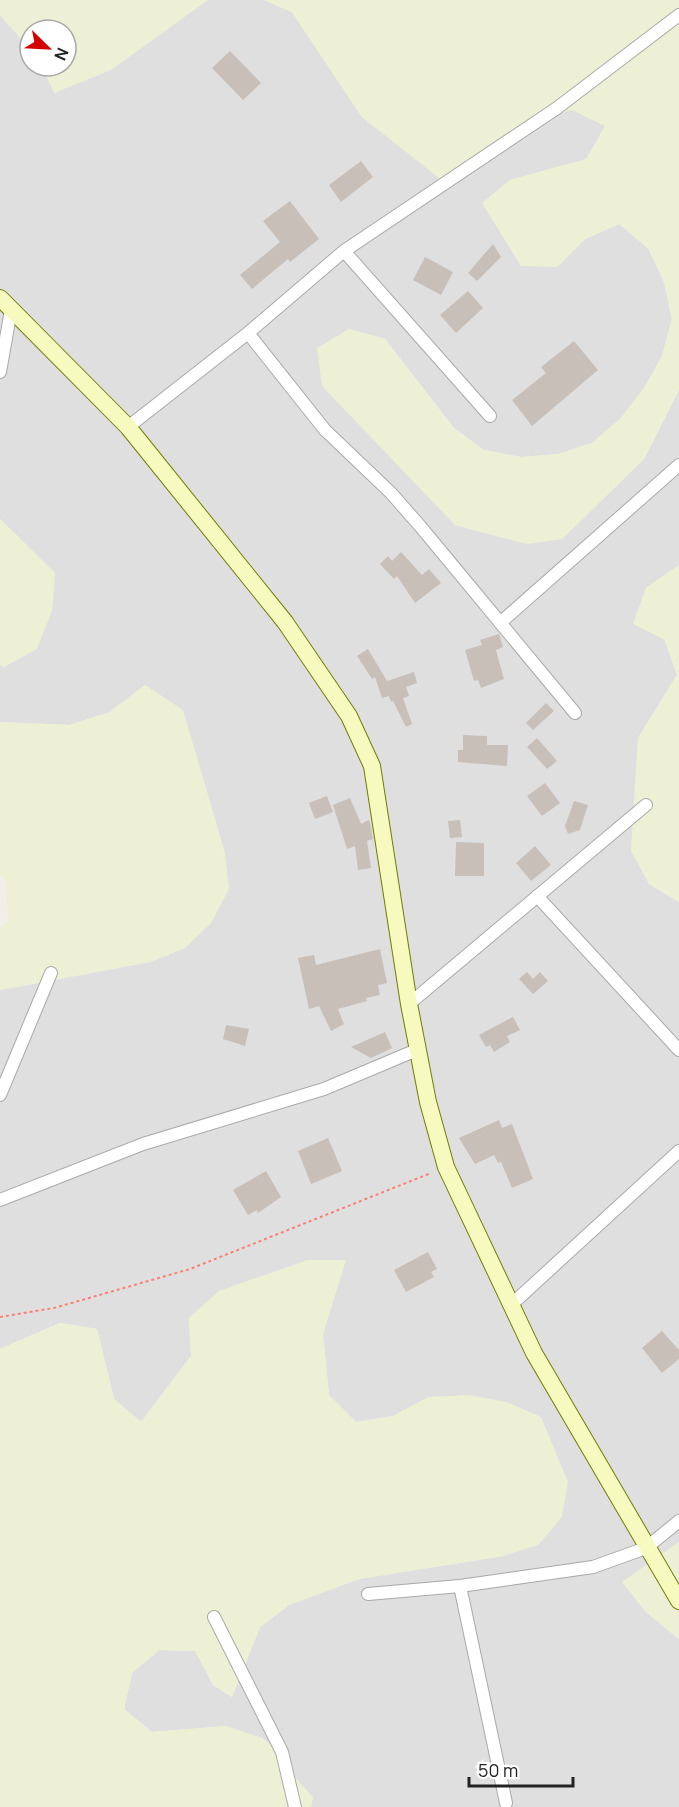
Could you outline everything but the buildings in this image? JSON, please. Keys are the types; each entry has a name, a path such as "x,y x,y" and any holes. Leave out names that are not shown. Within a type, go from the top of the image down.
{"main road":[{"path":"5,304 128,427 285,622 349,716 364,745 376,788 428,1102 446,1167 534,1353 679,1601"}],"street":[{"path":"128,427 248,333 344,251 532,126 679,15"},
{"path":"344,251 490,416"},
{"path":"0,372 5,304"},
{"path":"248,333 325,430 391,493 575,713"},
{"path":"500,623 679,465"},
{"path":"410,1004 646,804"},
{"path":"537,896 679,1050"},
{"path":"0,1095 51,973"},
{"path":"0,1200 143,1144 324,1089 419,1049"},
{"path":"511,1305 679,1151"},
{"path":"368,1594 460,1586 593,1567 646,1548 679,1521"},
{"path":"460,1586 506,1803"},
{"path":"214,1617 282,1752 295,1807"}],"path":[{"path":"0,1317 54,1308 190,1269 446,1167"}],"shaded area":[{"path":"208,0 264,0 292,12 362,117 538,120 572,109 605,126 587,159 510,180 557,267 585,239 619,224 648,248 664,282 672,319 662,356 644,388 621,418 592,443 558,454 521,457 484,450 454,428 385,339 349,329 562,539 644,459 679,390 679,565 646,588 677,675 638,738 649,884 679,902 679,1542 623,1582 645,1611 679,1639 679,1807 311,1807 313,1797 227,1726 152,1732 124,1709 132,1673 159,1650 196,1651 213,1685 232,1697 260,1627 289,1605 359,1579 503,1556 429,1397 393,1416 356,1422 329,1395 323,1334 345,1260 189,1318 191,1356 141,1422 114,1399 97,1329 60,1323 0,1349 0,990 150,962 185,948 145,685 110,712 69,725 0,722 0,665 4,667 55,573 0,519 0,15 18,35 18,78 48,78 55,93"}],"green space":[{"path":"0,0 208,0 111,70 54,93 47,78 78,78 78,18 18,18 18,35 0,15"},
{"path":"264,0 679,0 679,390 644,459 562,539 526,544 455,525 322,386 317,348 349,329 385,339 453,428 484,450 521,457 558,454 592,443 621,418 644,388 662,356 672,319 664,282 648,248 619,224 585,239 557,267 521,266 482,203 510,180 586,159 605,126 572,110 538,120 449,186 362,117 292,12"},
{"path":"0,519 55,573 52,611 37,649 4,667 0,665"},
{"path":"679,565 679,902 649,884 631,851 638,738 677,675 665,640 633,624 646,588"},
{"path":"145,685 183,710 225,853 229,889 211,923 185,948 150,962 0,990 0,928 8,921 6,883 0,874 0,722 70,725 110,712"},
{"path":"308,1260 346,1260 323,1334 329,1395 356,1422 393,1416 429,1397 469,1395 506,1402 541,1417 568,1482 562,1517 538,1545 503,1556 359,1579 289,1605 260,1627 232,1697 213,1685 195,1651 159,1650 132,1673 124,1709 151,1732 227,1726 262,1738 282,1752 288,1770 313,1797 311,1807 0,1807 0,1349 60,1323 97,1329 114,1399 141,1422 191,1356 189,1318 219,1291"},
{"path":"679,1542 679,1639 645,1611 622,1582"}]}
